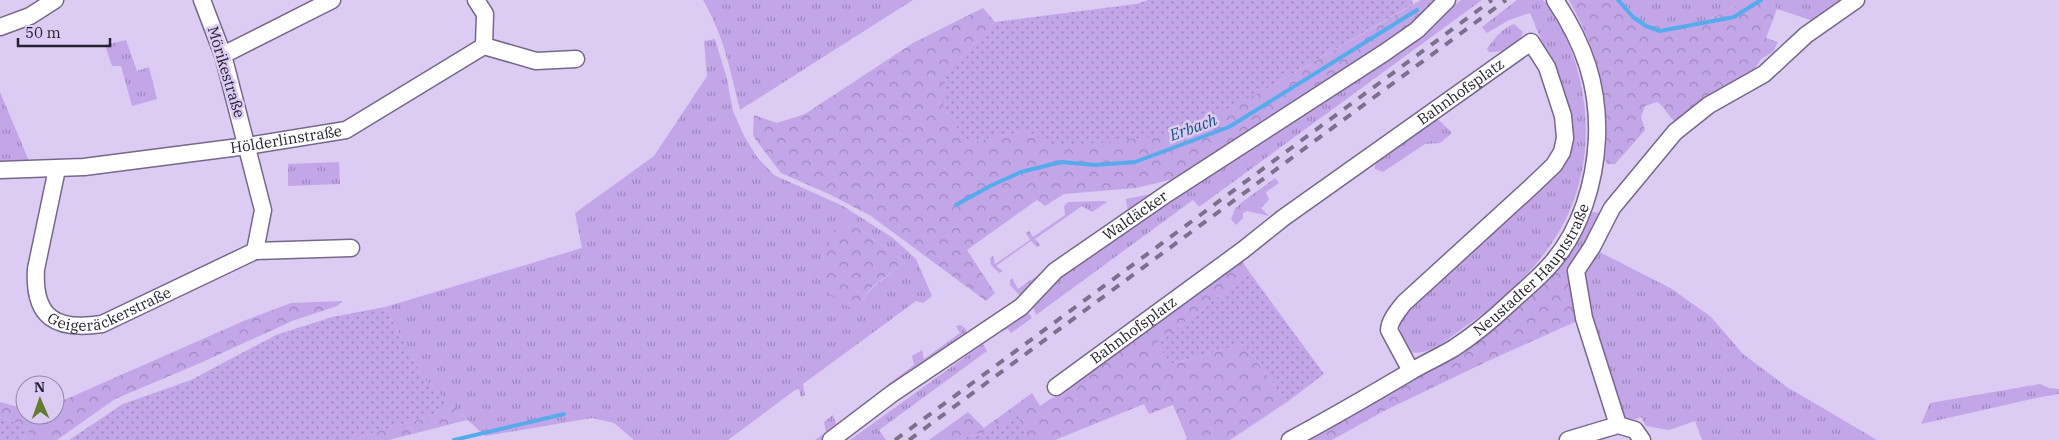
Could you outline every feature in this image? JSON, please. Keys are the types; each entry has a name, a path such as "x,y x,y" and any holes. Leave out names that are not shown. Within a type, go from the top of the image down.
{"street":[{"path":"0,27 30,16 55,0"},
{"name":"Mörikestraße","path":"202,0 223,55 247,146"},
{"path":"223,55 332,0"},
{"path":"476,0 485,14 484,46 536,61 576,59"},
{"name":"Waldäcker","path":"831,440 893,393 1022,307 1055,271 1168,193 1417,30 1447,0"},
{"name":"Neustadter Hauptstraße","path":"1290,440 1455,347 1500,313 1529,286 1552,263 1569,237 1585,203 1593,174 1598,123 1590,70 1581,43 1555,0"},
{"path":"1618,425 1584,318 1576,271 1592,248 1612,208 1675,132 1709,105 1764,74 1806,34 1856,0"},
{"name":"Bahnhofsplatz","path":"1056,387 1235,256 1283,218 1532,42 1546,67 1563,116 1566,138 1562,152 1554,165 1409,298 1397,312 1390,323 1389,330 1411,371"},
{"name":"Hölderlinstraße","path":"0,170 84,167 247,146 346,130 484,46"},
{"path":"247,146 263,210 255,251"},
{"name":"Geigeräckerstraße","path":"57,169 35,283 36,296 41,307 59,323 75,326 102,324 255,251 351,248"},
{"path":"1585,203 1612,208"},
{"path":"1568,440 1618,425 1638,435"}],"green space":[{"path":"703,0 913,0 740,110 721,40"},
{"path":"1148,0 1412,0 1413,4 1265,90 1177,134 1057,147 1025,131 967,143 943,107 945,74 995,22 1136,4"},
{"path":"1421,0 1441,0 1411,30 1182,177 1136,188 1064,194 1045,206 1037,200 967,250 995,293 986,301 871,216 831,195 781,173 753,136 754,115 777,123 805,114 913,43 983,8 995,22 945,74 967,143 1025,131 1058,147 1265,90"},
{"path":"1461,0 1482,0 1199,207 1193,200 1036,315 1031,302 1074,266 1440,17"},
{"path":"1517,0 1543,0 1548,5 1563,31 1574,60 1582,89 1586,119 1585,150 1580,179 1571,208 1557,235 1527,274 1492,307 1440,345 1425,352 1410,352 1402,337 1400,327 1401,317 1404,312 1515,212 1563,157 1555,73 1530,13 1509,20 1487,33 1482,27"},
{"path":"1569,0 1619,0 1636,17 1649,25 1675,28 1712,18 1748,0 1772,0 1777,9 1766,38 1778,42 1773,52 1761,59 1749,78 1676,123 1657,102 1645,106 1641,117 1645,130 1615,164 1607,164 1605,159 1606,115 1600,76 1588,39"},
{"path":"1619,0 1748,0 1700,22 1687,26 1662,28 1645,23"},
{"path":"1772,0 1856,0 1822,24 1777,9"},
{"path":"1514,24 1523,32 1518,42 1505,50 1489,52 1487,49 1502,31"},
{"path":"715,39 727,79 733,111 744,136 757,157 774,175 843,206 893,238 916,259 932,296 923,303 916,301 803,384 805,395 801,397 799,389 795,390 728,440 634,440 614,423 592,418 485,436 424,379 385,307 582,248 575,213 654,156 707,76 704,41","holes":["851,223 905,262 872,288 854,310"]},
{"path":"126,40 137,71 149,67 157,99 132,106 121,66 112,66 105,45"},
{"path":"0,92 29,161 0,161"},
{"path":"1436,117 1452,133 1440,143 1425,144 1383,172 1375,169 1379,158"},
{"path":"339,162 340,184 288,186 288,164"},
{"path":"1275,178 1279,183 1266,192 1269,200 1261,208 1269,216 1247,211 1243,213 1243,218 1236,225 1231,219 1235,209"},
{"path":"1151,194 1153,196 1020,296 1010,285 1012,278 1018,289 1128,212 1126,199"},
{"path":"1068,202 1107,202 1092,212 1082,206 1035,239 1040,245 1037,247 1031,241 996,266 1003,271 999,273 991,265 990,258 993,256 995,264 1030,240 1026,233 1029,231 1033,237 1065,215 1064,206"},
{"path":"1592,212 1599,213 1603,226 1592,248 1672,289 1711,317 1743,354 1787,387 1877,440 1702,440 1695,421 1669,430 1646,426 1641,417 1618,425 1584,318 1552,272 1587,214"},
{"path":"851,223 905,262 872,287 854,310 830,295 823,271 832,231"},
{"path":"1240,258 1250,273 1157,343 1170,364 1244,344 1287,402 1230,440 1185,440 1187,438 1173,405 1149,414 1144,404 1055,440 1028,440 1018,417 985,432 957,440 929,440 968,412 984,428 1032,393 1040,406 1052,398 1061,396 1104,360"},
{"path":"1576,271 1584,318 1490,360 1384,411 1332,440 1302,440 1552,272"},
{"path":"1250,273 1324,374 1287,402 1244,344 1170,364 1157,343"},
{"path":"343,301 337,306 292,321 115,399 57,440 22,440 29,433 21,425 65,425 65,400 246,320 291,303"},
{"path":"385,307 424,379 452,404 431,416 348,440 69,440 123,404 191,380 276,335 332,317"},
{"path":"1025,308 1032,318 1011,333 1008,329 988,336"},
{"path":"960,325 965,328 967,333 821,440 815,440 826,432 824,422 833,415 836,424 914,365 912,356 922,350 924,359 960,333 956,326"},
{"path":"983,344 987,351 879,430 886,440 850,440"},
{"path":"2040,384 2049,388 2059,389 2059,394 1921,424 1930,403"},
{"path":"0,402 15,406 15,423 0,417"},
{"path":"452,404 467,420 389,440 348,440 431,416"},
{"path":"1018,416 1028,440 957,440 985,432"},
{"path":"0,417 15,423 15,425 24,426 29,433 22,440 0,440"}],"waterway":[{"name":"Erbach","path":"1618,0 1633,17 1646,26 1660,31 1734,17 1761,0"},
{"name":"Erbach","path":"956,205 990,186 1021,172 1061,162 1095,165 1135,162 1229,127 1417,10"},
{"path":"454,440 564,414"}],"railway":[{"path":"895,440 1492,0"},
{"path":"909,440 1506,0"}]}
